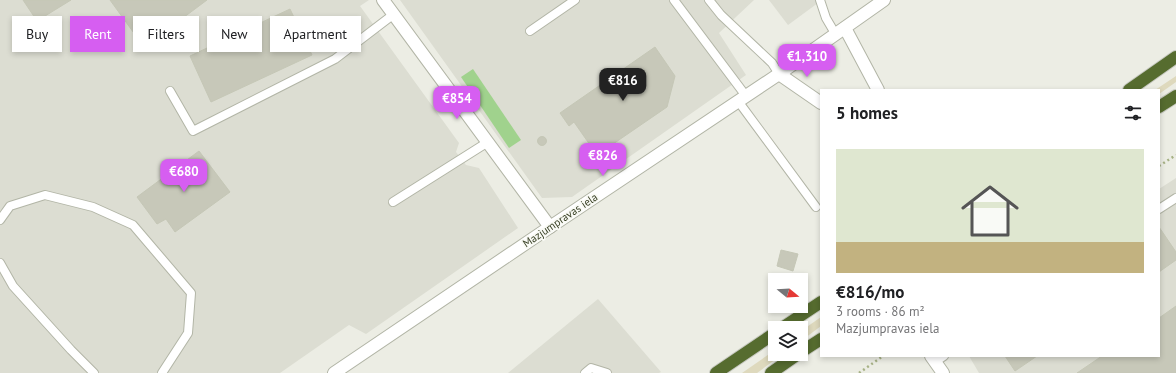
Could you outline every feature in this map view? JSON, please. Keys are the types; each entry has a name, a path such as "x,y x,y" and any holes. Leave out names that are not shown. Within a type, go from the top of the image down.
{"highway":[{"path":"1130,89 1176,57"},
{"path":"1160,106 1176,96"},
{"path":"792,321 820,303"},
{"path":"716,373 768,338"},
{"path":"808,347 820,339"},
{"path":"771,373 788,361"}],"street":[{"path":"383,0 550,227"},
{"name":"Mazjumpravas iela","path":"334,373 841,32 884,0"},
{"path":"841,32 877,89"},
{"path":"779,74 820,102"},
{"path":"937,358 943,373"}],"lane":[{"path":"530,31 575,0"},
{"path":"674,0 816,207"},
{"path":"710,0 721,15 772,63 779,74"},
{"path":"820,0 826,18 841,32"},
{"path":"170,91 192,131 335,59 394,14"},
{"path":"393,202 488,142"},
{"path":"0,220 10,206 45,195 92,207 133,225 191,293 188,333 162,373"},
{"path":"1160,208 1176,198"},
{"path":"0,263 14,286 71,350 94,373"},
{"path":"585,373 591,368 607,373"}],"path":[{"path":"1160,165 1176,155"},
{"path":"859,373 882,357"}],"shaded area":[{"path":"0,0 369,0 360,6 459,143 456,152 466,165 479,168 518,228 366,334 349,325 280,373 0,373"},
{"path":"400,0 754,0 719,33 746,75 572,197 542,198"},
{"path":"769,0 822,0 788,25"},
{"path":"473,69 521,140 509,148 461,77"},
{"path":"1176,76 1176,82 1160,93 1160,89 1156,89"},
{"path":"1176,178 1176,373 979,373 970,357 1160,357 1160,188"},
{"path":"598,299 661,372 508,373"},
{"path":"820,318 820,327 808,336 808,326"},
{"path":"768,355 768,361 773,361 757,373 742,373"}],"building":[{"path":"23,0 71,0 45,16 34,16"},
{"path":"110,0 207,0 186,16 133,16 133,32 125,21 125,16 122,16"},
{"path":"290,9 293,16 275,16"},
{"path":"270,18 270,52 311,52 312,55 211,102 190,56 207,48 207,52 262,52 262,22"},
{"path":"655,47 675,76 667,107 597,155 574,122 569,126 560,113"},
{"path":"542,136 547,141 542,146 537,141"},
{"path":"199,151 230,192 175,232 166,219 157,224 137,197"},
{"path":"1160,228 1176,252 1176,260 1160,271"},
{"path":"781,250 798,254 793,271 777,266"},
{"path":"1176,306 1176,373 1077,373 1101,357 1160,357 1160,317"},
{"path":"1006,357 1036,357 1015,371"}]}
